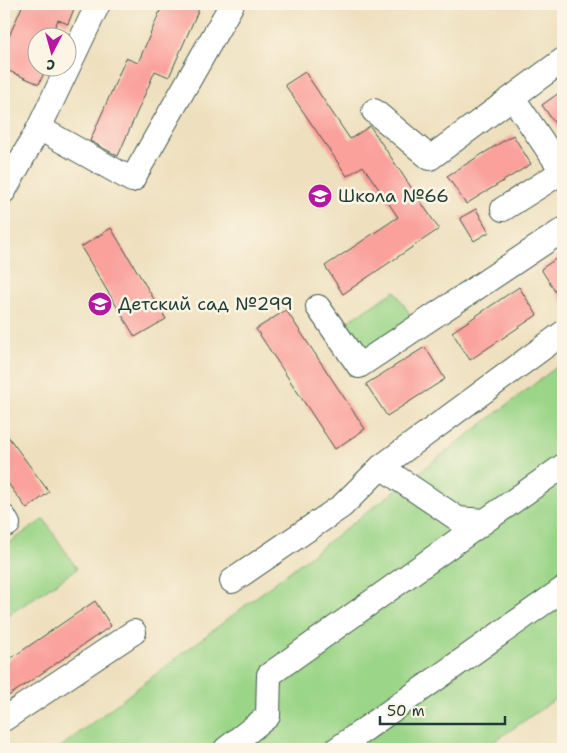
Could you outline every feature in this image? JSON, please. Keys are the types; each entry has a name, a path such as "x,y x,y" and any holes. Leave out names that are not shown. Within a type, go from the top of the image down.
{"street":[{"path":"4,191 39,128 98,4"},
{"path":"39,128 132,180 232,4"},
{"path":"374,111 430,158 563,60"},
{"path":"503,209 563,171 513,98"},
{"path":"318,307 359,366 563,230"},
{"path":"232,581 342,506 381,467 563,333"},
{"path":"226,749 268,716 269,675 563,466"},
{"path":"381,467 458,519 485,520"},
{"path":"337,749 563,589"},
{"path":"4,719 134,632"}],"green space":[{"path":"395,291 412,318 364,349 347,322"},
{"path":"563,362 563,694 483,749 58,749"},
{"path":"44,519 77,569 4,618 4,546"}],"building":[{"path":"23,4 76,4 68,24 58,20 54,28 28,28 28,78 42,78 39,84 4,69 4,48"},
{"path":"163,4 201,4 169,77 155,71 118,156 90,141 126,58 138,63"},
{"path":"305,72 350,139 370,126 439,229 343,294 325,266 398,217 363,166 347,176 285,85"},
{"path":"563,90 563,135 542,105"},
{"path":"513,135 531,164 466,204 447,176"},
{"path":"476,209 489,232 474,241 460,218"},
{"path":"111,228 166,319 135,337 81,247"},
{"path":"563,254 563,304 541,269"},
{"path":"519,287 537,315 470,360 452,332"},
{"path":"286,310 365,429 335,449 256,329"},
{"path":"425,347 445,379 387,416 366,384"},
{"path":"4,431 49,492 27,509 4,478"},
{"path":"95,601 111,626 4,699 4,663"}],"place":[{"name":"Школа №66","path":"320,196"},
{"name":"Детский сад №299","path":"100,304"}]}
